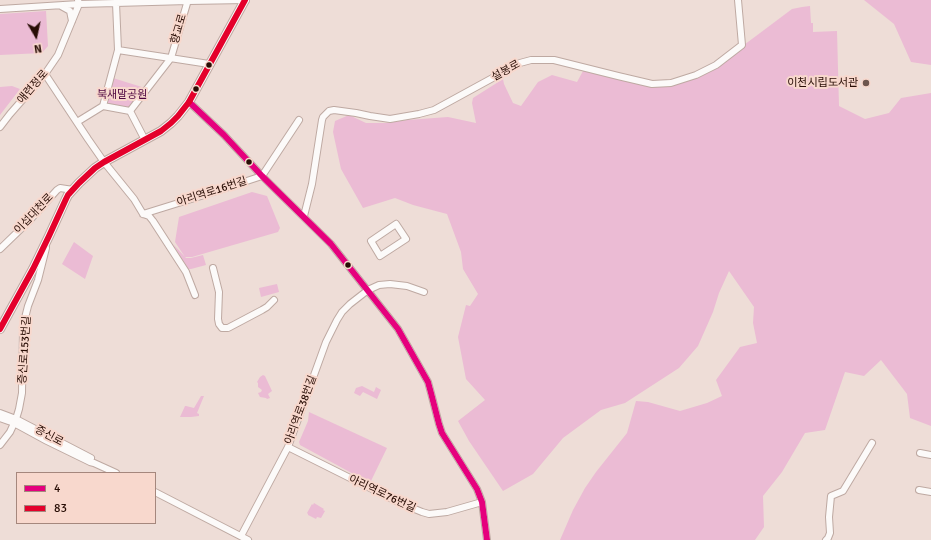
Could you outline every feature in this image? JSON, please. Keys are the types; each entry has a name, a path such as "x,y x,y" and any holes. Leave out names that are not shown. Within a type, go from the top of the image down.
{"main road":[{"name":"이섭대천로","path":"0,329 33,270 66,199 90,172 104,162 166,128 178,116 189,102 245,0"}],"street":[{"path":"32,0 34,8"},
{"name":"향교로","path":"0,9 61,6 79,2 116,3 188,0 245,0"},
{"name":"향교로","path":"171,58 188,0"},
{"name":"설봉로","path":"304,216 312,184 322,120 323,116 329,111 356,112 370,116 390,118 419,114 434,110 520,63 531,60 554,60 652,84 671,83 696,75 716,64 742,45 738,0"},
{"name":"애련정로","path":"0,127 45,74 58,55 79,2"},
{"path":"77,122 102,106 118,50 116,3"},
{"path":"61,6 70,11 72,22"},
{"path":"118,50 209,64"},
{"path":"130,111 171,58"},
{"path":"45,74 104,162 134,199 143,214 149,216 153,221 188,275 195,295"},
{"path":"189,102 224,135 262,176 331,244 398,329 424,374 442,433 477,489 482,502 487,540"},
{"path":"102,106 130,111"},
{"path":"130,111 145,140"},
{"name":"아리역로16번길","path":"143,214 262,176 299,120"},
{"name":"이섭대천로","path":"0,250 57,190 60,188 73,190"},
{"path":"396,224 406,239 380,256 371,242 396,224"},
{"name":"증신로153번길","path":"0,446 10,432 19,409 22,393 23,331 28,306 38,280 49,236"},
{"path":"212,268 219,292 218,319 222,328 228,328 262,310 274,300"},
{"path":"368,290 379,285 390,284 407,286 424,292"},
{"name":"아리역로38번길","path":"241,536 288,447 332,328 346,308 368,290"},
{"path":"16,302 28,306"},
{"name":"증신로","path":"0,414 92,459 94,463 114,472"},
{"name":"증신로","path":"0,418 15,421"},
{"path":"826,540 830,533 829,517 831,496 843,491 872,443"},
{"name":"아리역로76번길","path":"288,447 400,503 429,514 448,512 482,502"},
{"path":"920,453 931,455"},
{"path":"919,490 931,492"},
{"path":"156,493 248,540"}],"green space":[{"path":"864,0 931,0 931,65 911,62 894,24"},
{"path":"810,6 813,32 837,31 839,106 865,119 889,113 901,98 931,93 931,426 910,418 907,394 881,360 864,376 845,372 825,430 805,433 782,472 763,496 764,527 755,540 560,540 573,510 585,488 627,433 636,401 648,402 680,411 707,403 722,396 716,380 740,347 757,343 753,323 754,307 729,271 698,346 679,368 625,403 601,410 563,438 533,474 503,491 469,441 458,421 485,400 466,379 458,337 466,305 470,306 478,294 463,269 461,252 447,214 413,205 395,198 363,208 341,169 333,132 335,121 349,115 366,123 387,123 448,117 476,123 472,103 473,98 503,79 513,103 521,106 538,82 552,75 577,82 583,71 658,81 680,81 717,65 792,9"},
{"path":"46,11 48,46 42,53 0,55 0,14"},
{"name":"북새말공원","path":"113,78 145,88 130,110 106,103"},
{"path":"12,86 20,89 0,115 0,87"},
{"path":"252,192 267,196 280,228 278,232 192,257 185,257 175,242 179,217"},
{"path":"74,242 93,256 85,279 62,264"},
{"path":"173,244 186,258 203,255 206,265 188,269"},
{"path":"277,284 279,292 261,297 259,288"},
{"path":"263,375 265,376 272,391 268,394 270,398 267,399 260,397 258,393 262,390 258,387 257,382"},
{"path":"362,386 374,392 376,387 381,390 377,399 363,392 360,396 354,393 356,388"},
{"path":"201,396 204,396 197,413 199,416 180,417 185,406 194,408"},
{"path":"309,412 387,448 370,483 300,445 299,442 308,421"},
{"path":"314,503 325,511 321,518 317,517 316,519 307,513"}],"transit line":[{"name":"83","path":"0,329 33,269 68,195 95,168 161,131 178,116 189,102 245,0"},
{"name":"4","path":"189,102 224,135 262,176 331,244 398,329 428,382 442,433 477,489 482,502 487,540"}],"place":[{"name":"이천시립도서관","path":"866,83"}]}
